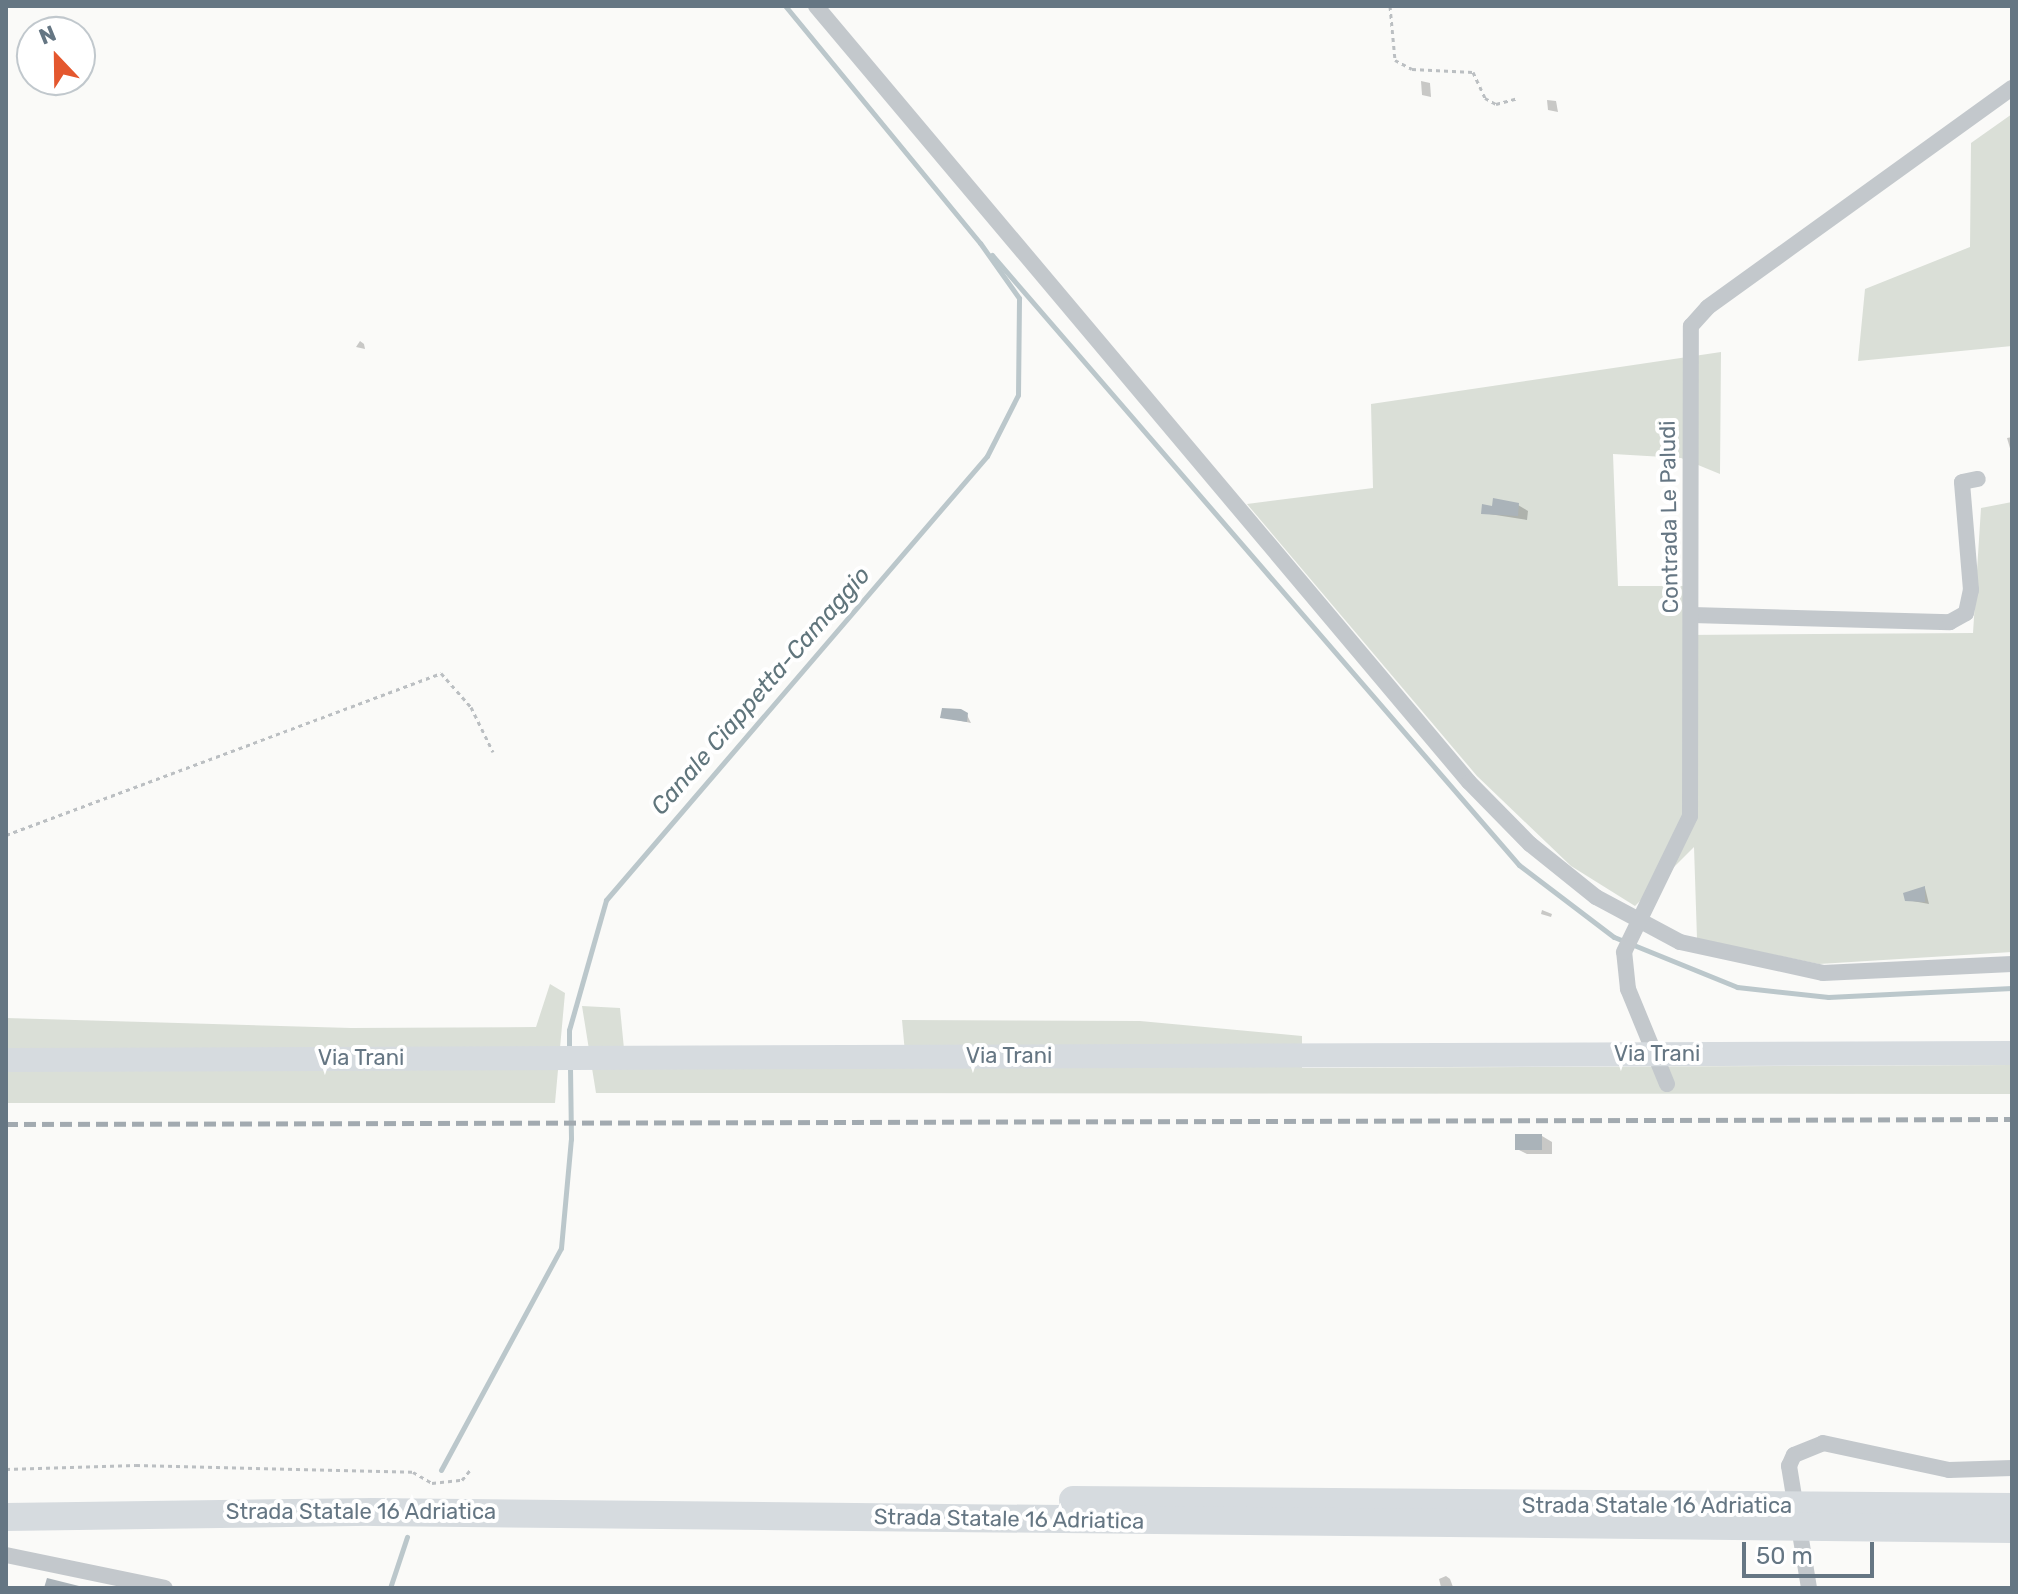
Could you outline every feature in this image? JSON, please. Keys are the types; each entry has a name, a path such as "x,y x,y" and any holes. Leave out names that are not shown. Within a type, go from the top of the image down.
{"highway":[{"name":"Strada Statale 16 Adriatica","path":"6,1498 712,1496 2012,1507"},
{"name":"Strada Statale 16 Adriatica","path":"6,1517 115,1512 498,1512 2012,1529"}],"main road":[{"name":"Via Trani","path":"6,1060 2012,1053"}],"street":[{"path":"816,6 1469,782 1530,844 1596,897 1637,928 1740,958 1823,973 2012,964"},
{"name":"Contrada Le Paludi","path":"1667,1084 1628,989 1624,952 1690,816 1691,326 1708,307 2012,88"},
{"path":"1692,615 1950,622 1966,613 1971,590 1962,482 1978,479"},
{"path":"1809,1582 1789,1466 1794,1455 1823,1443 1949,1470 2012,1468"},
{"path":"6,1555 165,1588"}],"path":[{"path":"1390,6 1395,60 1412,69 1473,72 1485,98 1496,104 1518,98"},
{"path":"6,835 441,673 471,707 493,752"},
{"path":"6,1469 136,1465 413,1472 432,1483 462,1480 471,1469"}],"shaded area":[{"path":"2012,114 2012,346 1858,361 1865,289 1970,247 1971,143"},
{"path":"1721,352 1720,474 1681,458 1613,454 1618,586 1684,586 1685,635 1973,633 1981,508 2012,502 2012,952 1819,964 1697,939 1694,847 1635,906 1571,866 1477,776 1247,504 1373,488 1371,404"},
{"path":"550,984 565,993 555,1103 6,1103 6,1018 351,1028 536,1027"},
{"path":"582,1006 620,1008 626,1069 906,1064 902,1020 1140,1021 1302,1036 1302,1068 2012,1065 2012,1094 596,1093"}],"building":[{"path":"1493,498 1519,503 1518,516 1481,514 1482,504 1492,506"},
{"path":"942,708 961,709 968,713 967,722 940,718"},
{"path":"1925,886 1925,902 1905,901 1903,893"},
{"path":"1515,1134 1542,1134 1542,1150 1515,1150"},
{"path":"47,1578 83,1587 83,1588 44,1588"}],"waterway":[{"name":"Canale Ciappetta-Camaggio","path":"569,1051 569,1030 606,900 987,456 1018,395 1019,298 980,243 785,6"},
{"path":"992,255 1519,865 1614,937 1737,987 1828,997 2012,988"},
{"name":"Canale Ciappetta-Camaggio","path":"441,1470 561,1248 571,1139 570,1065"},
{"name":"Canale Ciappetta-Camaggio","path":"390,1588 407,1537"}],"railway":[{"path":"6,1124 2012,1119"}]}
